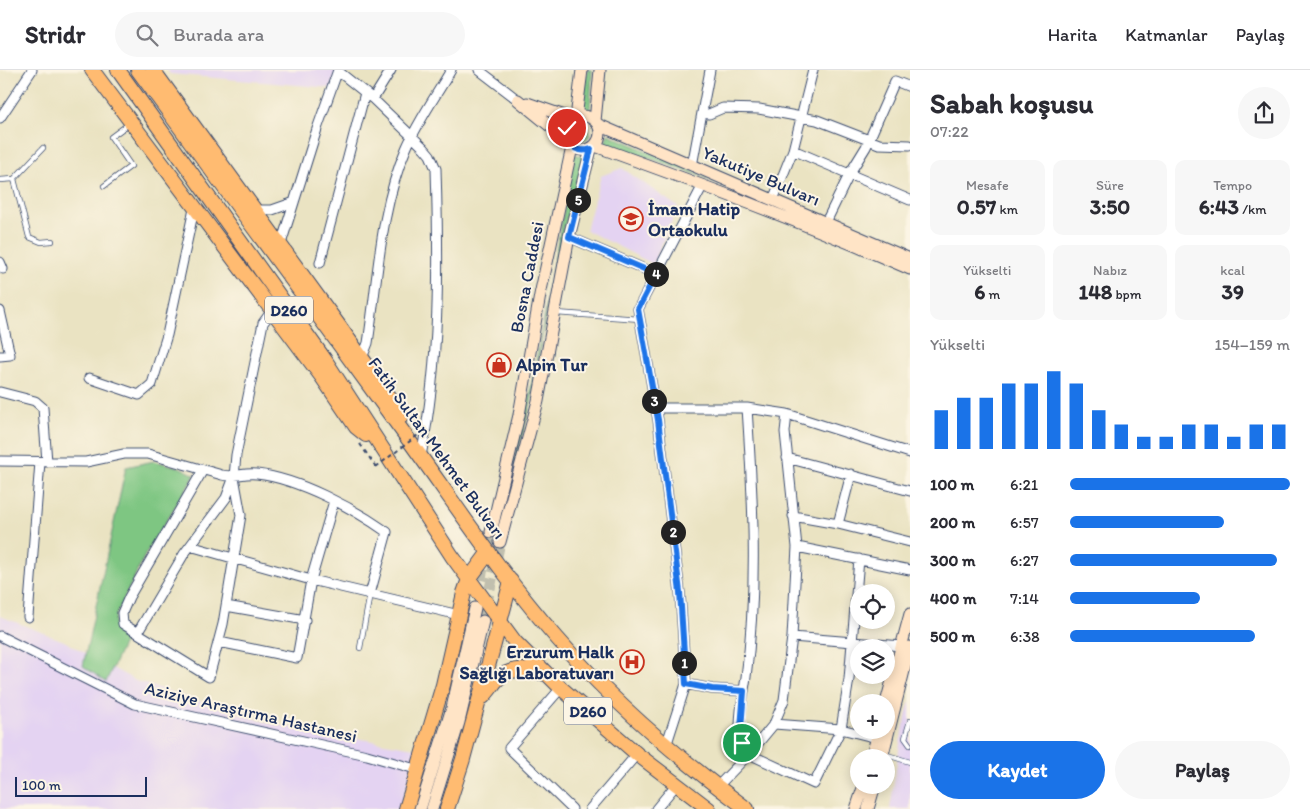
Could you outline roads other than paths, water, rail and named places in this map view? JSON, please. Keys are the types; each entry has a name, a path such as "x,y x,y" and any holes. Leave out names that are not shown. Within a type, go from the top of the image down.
{"highway":[{"path":"92,70 356,426 380,445"},
{"name":"D260","path":"118,70 325,360 469,579 516,642 561,688 637,754 709,809"},
{"name":"Fatih Sultan Mehmet Bulvarı","path":"138,70 419,454 468,526 533,610 578,662 630,714 666,746 747,809"},
{"path":"153,70 391,399 419,454"},
{"path":"406,809 443,685 469,579 488,552"},
{"path":"447,809 480,699 511,581"},
{"path":"480,699 502,675 509,672 526,670 546,674"}],"main road":[{"path":"570,143 567,128 574,119 582,70"},
{"path":"500,542 538,401 569,237 593,148 600,136 597,123 600,70"},
{"path":"518,100 574,119 586,116 597,123"},
{"path":"518,100 581,151 593,148"},
{"name":"Yakutiye Bulvarı","path":"597,123 692,166 910,259"},
{"name":"Bosna Caddesi","path":"491,532 519,415 570,143"},
{"name":"Yakutiye Bulvarı","path":"593,148 703,185 847,241 910,269"},
{"path":"420,809 452,708 475,608"},
{"path":"889,694 906,646 910,614"},
{"path":"432,809 459,722 483,621"},
{"path":"885,749 908,667 906,646"},
{"path":"856,809 861,794"},
{"path":"868,809 872,794"}],"street":[{"path":"0,118 32,70"},
{"path":"373,99 391,70"},
{"path":"362,358 368,342 391,195 411,137 451,70"},
{"path":"478,70 518,100"},
{"path":"692,166 710,70"},
{"path":"773,200 792,150 813,70"},
{"path":"280,247 292,203 338,71 373,99 430,154 436,169 436,326 434,366 419,454"},
{"path":"826,222 850,173 866,147 895,81 910,87"},
{"path":"320,262 365,92"},
{"path":"702,113 709,114 723,108 759,109 817,120 867,141 879,144 910,145"},
{"path":"792,150 910,200"},
{"path":"666,746 686,684 680,592 656,408 638,309 703,185"},
{"path":"254,210 272,210 292,203"},
{"path":"89,378 140,395 152,384 167,335 194,209"},
{"path":"569,237 656,274"},
{"path":"0,311 10,356 0,356"},
{"path":"203,470 149,559 122,613 122,624 209,677 219,642 241,515 234,477 236,455 263,323 271,312"},
{"path":"0,392 36,401 44,408 43,462 28,617"},
{"path":"656,408 747,408 787,414 910,453"},
{"path":"747,408 755,546 748,661 740,736 749,754 814,784 841,730 850,657"},
{"path":"718,787 774,724 784,700 792,637 796,547 785,432 787,414"},
{"path":"0,461 86,462 124,454 148,454 234,477 245,474 263,475 300,486 361,514 387,532 370,594"},
{"path":"787,458 851,474 910,492"},
{"path":"838,524 851,474"},
{"path":"138,632 190,546 226,498 234,477"},
{"path":"219,642 297,658 311,580 334,500"},
{"path":"793,516 838,524 910,542"},
{"path":"190,546 233,560 459,615"},
{"path":"796,547 910,570"},
{"path":"852,639 859,559"},
{"path":"226,606 305,620"},
{"name":"Aziziye Araştırma Hastanesi","path":"0,636 135,704 367,755 419,770"},
{"path":"792,637 850,641"},
{"path":"686,684 712,689 744,691"},
{"path":"561,688 509,748 572,809"},
{"path":"774,724 850,731"},
{"path":"590,809 637,754"},
{"path":"656,809 676,785"}],"lane":[{"path":"104,186 131,166 111,137 130,122"},
{"path":"0,180 14,179 43,148"},
{"path":"14,179 28,237 41,242 52,241"},
{"path":"554,312 640,319"},
{"path":"360,648 370,594"},
{"path":"910,721 905,738 910,745"},
{"path":"895,759 910,762"}],"tunnel":[{"path":"477,596 491,532"},
{"path":"483,621 500,542"}],"place":[{"name":"İmam Hatip Ortaokulu","path":"631,219"},
{"name":"Alpin Tur","path":"499,365"},
{"name":"Erzurum Halk Sağlığı Laboratuvarı","path":"632,662"}]}
